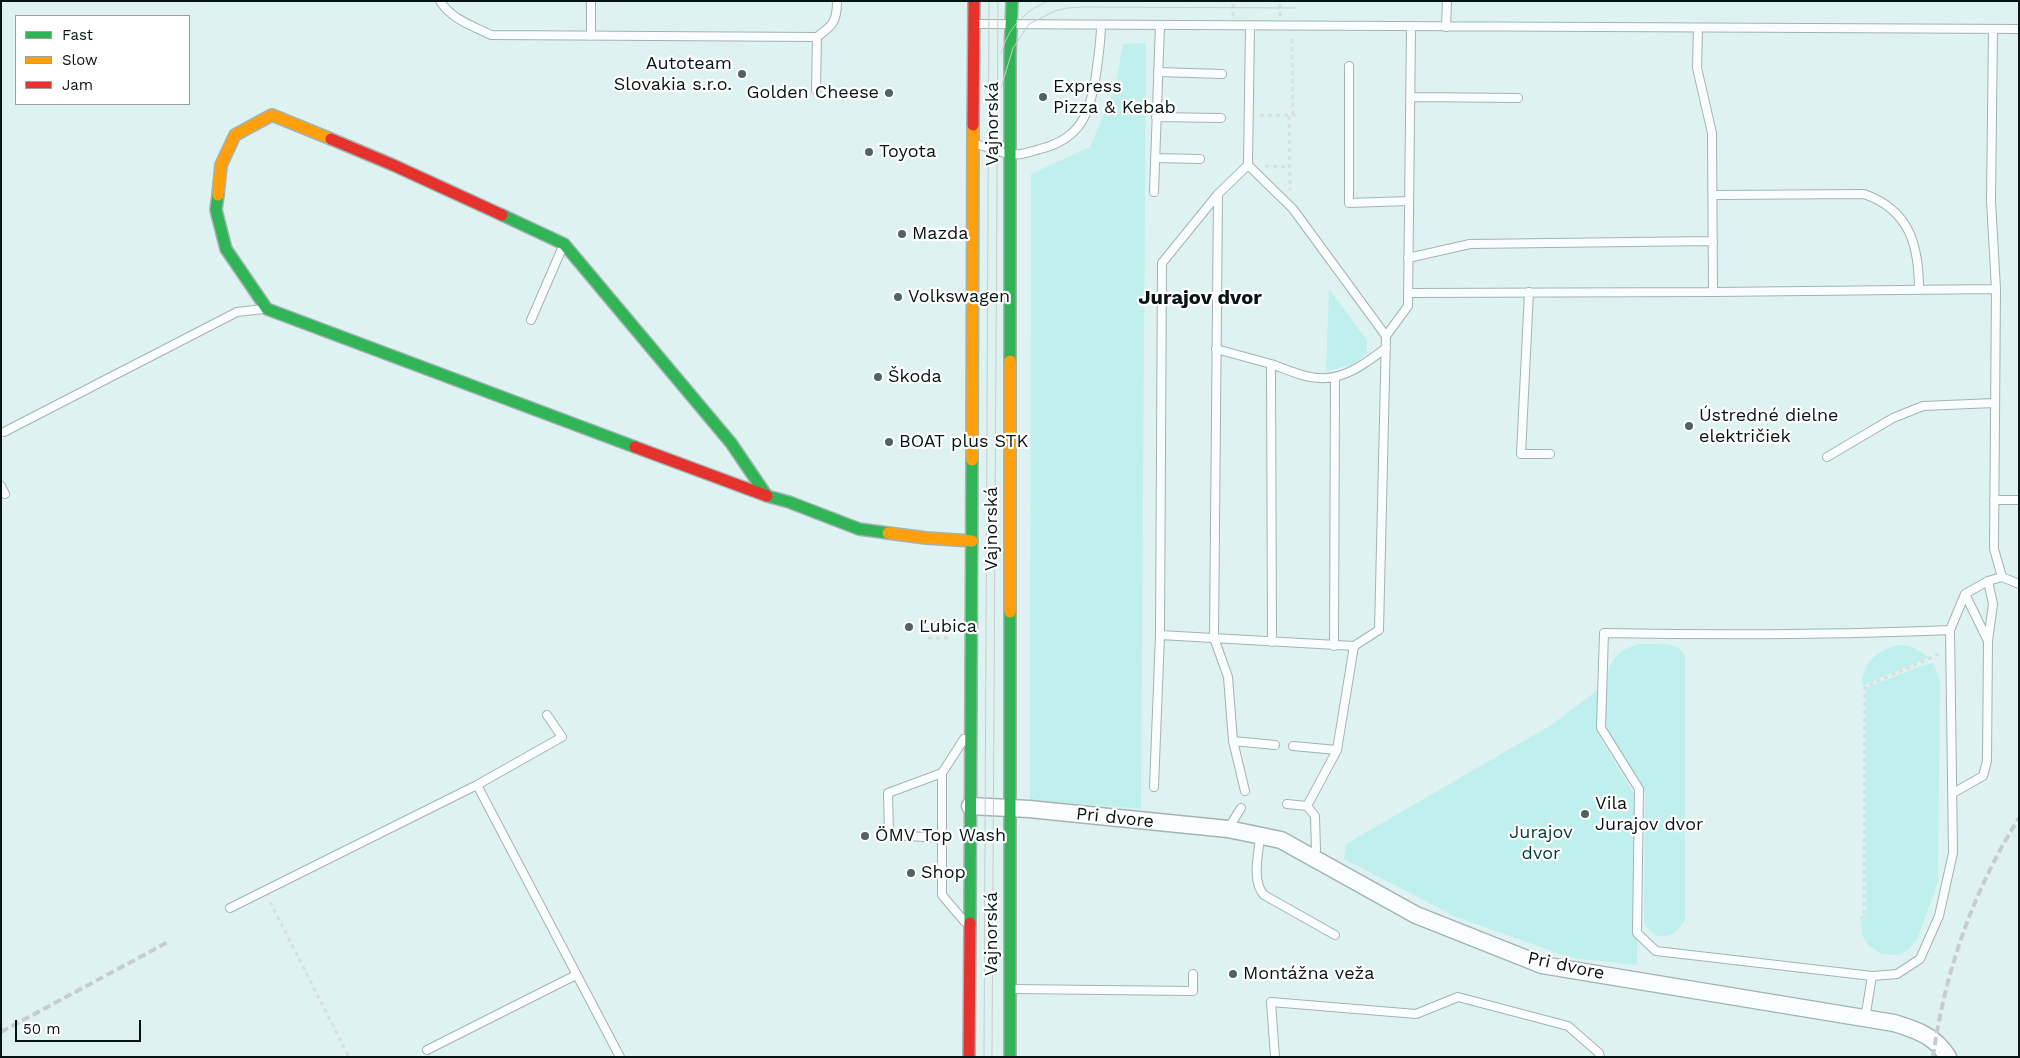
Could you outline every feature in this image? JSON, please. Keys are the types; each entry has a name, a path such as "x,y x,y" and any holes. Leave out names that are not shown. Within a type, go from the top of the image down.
{"main road":[{"name":"Vajnorská","path":"968,1057 974,1"},
{"name":"Vajnorská","path":"1010,1057 1010,24 1012,1"},
{"path":"767,496 731,443 564,244 393,165 272,115 235,135 221,165 216,210 226,249 267,309 767,496 789,502 859,529 926,538 972,541"}],"street":[{"name":"Pri dvore","path":"970,806 1010,808 1228,829 1282,840 1416,915 1542,964 1894,1023 1924,1033 1935,1040 1948,1057"}],"lane":[{"path":"440,1 445,9 458,18 491,35 817,37 833,24 837,18 837,1"},
{"path":"591,1 591,36"},
{"path":"1446,26 1447,1"},
{"path":"974,24 2019,29"},
{"path":"974,143 1010,154 1024,153 1048,147 1068,137 1081,123 1092,102 1101,42 1101,25"},
{"path":"1154,192 1160,25"},
{"path":"1154,787 1160,635 1162,264 1218,194 1248,166 1250,26"},
{"path":"1160,635 1354,646 1379,630 1386,336 1408,306 1411,26"},
{"path":"1698,28 1696,68 1712,134 1714,195 1713,292"},
{"path":"1993,29 1991,201 1996,289 1994,550 2002,577"},
{"path":"816,90 817,37"},
{"path":"1349,66 1348,203 1409,201"},
{"path":"1158,72 1222,74"},
{"path":"1410,97 1518,98"},
{"path":"1156,117 1222,118"},
{"path":"1155,158 1200,159"},
{"path":"1248,166 1293,210 1386,336"},
{"path":"1218,194 1214,638 1228,677 1233,741 1244,791"},
{"path":"1714,195 1864,194 1875,198 1887,205 1911,234 1918,259 1919,290"},
{"path":"1408,258 1470,244 1713,241"},
{"path":"531,320 564,244"},
{"path":"1408,293 1996,289"},
{"path":"1529,292 1522,454 1550,454"},
{"path":"4,432 237,312 267,309"},
{"path":"1216,349 1318,378 1335,378 1366,364 1386,348"},
{"path":"1271,364 1272,642"},
{"path":"1334,646 1335,378"},
{"path":"1827,457 1893,418 1923,406 1994,403"},
{"path":"1,486 6,494"},
{"path":"1994,500 2019,500"},
{"path":"1950,630 1861,634 1604,633 1601,728 1639,789 1637,934 1656,951 1872,976 1897,974 1920,959 1939,916 1954,853 1950,630 1965,594 1988,581 2002,577 2019,584"},
{"path":"1953,793 1983,776 1987,761 1988,641 1993,604 1988,581"},
{"path":"1965,594 1988,641"},
{"path":"1307,806 1337,750 1354,646"},
{"path":"230,908 477,785 562,736 547,715"},
{"path":"969,927 942,895 942,773 970,729"},
{"path":"1233,741 1275,745"},
{"path":"1293,746 1337,750"},
{"path":"942,773 888,793 888,835 942,838"},
{"path":"477,785 620,1057"},
{"path":"1287,804 1307,806 1315,816 1316,850 1313,858"},
{"path":"1228,829 1241,808"},
{"path":"1260,836 1257,880 1264,895 1335,935"},
{"path":"1010,989 1192,992 1193,974"},
{"path":"427,1050 576,975"},
{"path":"1865,1019 1872,976"},
{"path":"1275,1057 1271,1002 1416,1014 1458,997 1568,1026 1599,1053 1600,1057"}],"path":[{"path":"1290,198 1292,39"},
{"path":"1249,114 1298,116"},
{"path":"928,638 956,638"},
{"path":"1864,914 1865,687 1951,649"},
{"path":"264,892 349,1057"}],"green space":[{"path":"1146,43 1141,809 1030,800 1031,174 1090,147 1115,88 1123,44"},
{"path":"1329,289 1367,340 1367,352 1355,364 1326,371"},
{"path":"1640,644 1671,645 1677,647 1685,656 1685,919 1676,931 1671,935 1665,936 1653,934 1644,922 1645,794 1638,778 1614,742 1608,730 1606,717 1607,680 1611,664 1621,652 1629,647"},
{"path":"1900,645 1912,647 1929,657 1862,686 1865,670 1873,658 1878,653"},
{"path":"1933,663 1940,684 1938,882 1917,940 1908,950 1899,955 1881,954 1868,945 1863,937 1860,916 1866,915 1866,688"},
{"name":"Jurajov dvor","path":"1599,689 1598,735 1639,802 1637,965 1571,958 1454,916 1344,859 1346,844 1551,725"}],"tram line":[{"path":"984,1057 989,1"},
{"path":"992,1057 998,1"},
{"path":"1001,54 1008,36 1018,22 1032,10 1049,1"},
{"path":"1001,88 1013,48 1029,24 1055,11 1081,7 1295,8"}],"railway":[{"path":"1933,1057 1945,994 1963,933 1988,874 2019,818"},
{"path":"1,1032 168,942"}],"traffic: fast":[{"path":"1010,361 1010,55 1012,1"},
{"path":"218,195 216,210 226,249 267,309 635,447"},
{"path":"502,215 564,244 731,443 767,496 789,502 859,529 888,533"},
{"path":"970,923 972,460"},
{"path":"1010,612 1010,1057"}],"traffic: slow":[{"path":"218,195 221,165 235,135 272,115 331,139"},
{"path":"972,460 973,125"},
{"path":"1010,361 1010,612"},
{"path":"888,533 972,541"}],"traffic: jam":[{"path":"973,125 974,1"},
{"path":"331,139 502,215"},
{"path":"635,447 767,496"},
{"path":"969,1057 970,923"}],"place":[{"name":"Autoteam Slovakia s.r.o.","path":"742,74"},
{"name":"Golden Cheese","path":"889,93"},
{"name":"Express Pizza & Kebab","path":"1043,97"},
{"name":"Toyota","path":"869,152"},
{"name":"Mazda","path":"902,234"},
{"name":"Volkswagen","path":"898,297"},
{"name":"Škoda","path":"878,377"},
{"name":"Ústredné dielne električiek","path":"1689,426"},
{"name":"BOAT plus STK","path":"889,442"},
{"name":"Ľubica","path":"909,627"},
{"name":"Vila Jurajov dvor","path":"1585,814"},
{"name":"ÖMV Top Wash","path":"865,836"},
{"name":"Shop","path":"911,873"},
{"name":"Montážna veža","path":"1233,974"}],"district":[{"name":"Jurajov dvor","path":"1200,298"}]}
